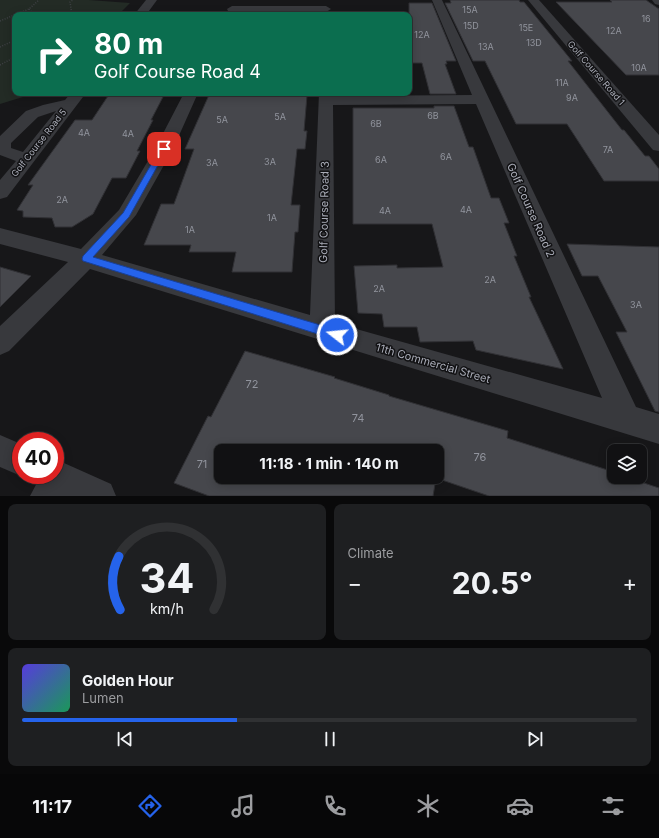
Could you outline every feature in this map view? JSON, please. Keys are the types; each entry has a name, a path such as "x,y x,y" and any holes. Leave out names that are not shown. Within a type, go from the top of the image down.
{"street":[{"path":"142,12 152,0"},
{"name":"Golf Course Road 2","path":"436,0 626,419"},
{"name":"Golf Course Road 1","path":"533,0 659,146"},
{"path":"233,8 326,8"},
{"path":"0,343 86,259 126,215 164,149 190,96"},
{"path":"326,97 480,99"},
{"name":"Golf Course Road 3","path":"322,330 326,97"},
{"path":"27,159 4,151 2,147 3,142 32,114 75,98"},
{"name":"Golf Course Road 5","path":"0,194 75,98"},
{"path":"0,123 21,125"},
{"name":"11th Commercial Street","path":"0,236 86,259 659,429"},
{"path":"0,451 12,456"},
{"path":"57,484 99,496"}],"path":[{"path":"22,12 29,9 39,0"},
{"path":"72,12 70,2 73,0"},
{"path":"0,21 12,16"},
{"path":"0,47 12,41"},
{"path":"0,66 12,59"}],"shaded area":[{"path":"0,0 89,0 130,3 121,12 12,12 12,96 26,96 0,104"}],"building":[{"path":"450,0 519,0 520,2 524,2 572,61 568,61 622,130 624,130 645,156 649,156 659,169 659,181 604,181 567,124 516,124 485,61 473,61 445,3 451,3"},
{"path":"610,0 646,0 659,9 659,75 626,75 556,2 612,2"},
{"path":"409,3 432,3 456,61 446,61 447,64 445,64 456,94 430,94 422,63 412,63 412,12 409,12"},
{"path":"108,96 163,96 137,151 140,151 126,178 112,178 93,214 72,227 55,227 52,218 23,217 23,211 17,210 33,185 28,185 75,120 92,120"},
{"path":"209,96 307,96 304,131 307,131 305,149 297,149 291,205 300,205 298,232 295,232 292,272 232,272 236,252 189,252 191,245 144,245 161,204 174,204 194,149 185,149"},
{"path":"434,106 454,106 469,147 473,147 491,198 499,198 509,223 504,223 517,256 514,256 531,297 529,297 563,369 476,350 473,341 420,342 417,327 384,327 382,314 358,313 354,266 397,265 397,268 443,267 432,224 353,224 353,108 434,108"},
{"path":"567,244 659,247 659,412 655,411 616,332 627,332 598,276 582,276"},
{"path":"0,267 31,276 0,307"},
{"path":"245,351 335,377 334,378 389,396 508,431 507,438 607,470 607,484 647,484 659,488 659,496 489,496 444,481 444,444 214,444 214,484 435,484 433,496 209,496 174,483 208,416 211,417"}],"route":[{"path":"164,149 126,215 86,259 337,335"}]}
